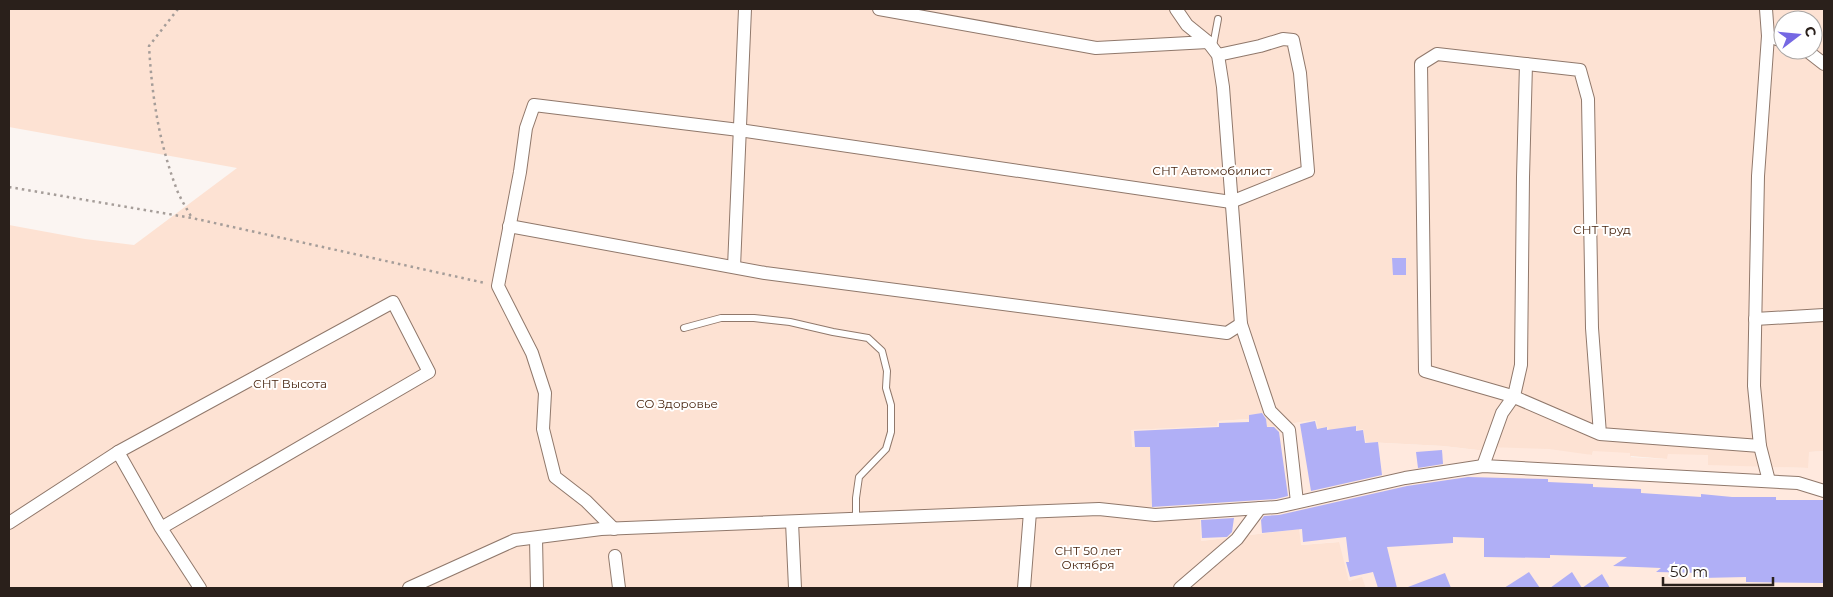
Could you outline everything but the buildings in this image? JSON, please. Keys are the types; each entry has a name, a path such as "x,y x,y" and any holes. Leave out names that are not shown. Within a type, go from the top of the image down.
{"street":[{"path":"734,267 745,9"},
{"path":"614,529 586,501 555,477 543,429 545,393 532,353 498,286 520,172 526,128 534,105 739,130 1231,202 1308,171 1300,74 1293,40 1283,40 1260,46 1213,48 1096,48 879,9"},
{"path":"1176,9 1187,25 1213,48 1223,86 1241,324 1270,411 1289,430 1297,502"},
{"path":"1766,9 1768,36 1758,176 1754,386 1760,446 1769,481"},
{"path":"1768,36 1773,38"},
{"path":"1600,434 1592,328 1588,100 1580,70 1437,54 1421,64 1426,371 1514,396 1600,434 1760,446"},
{"path":"1483,466 1502,413 1514,396 1521,365 1522,177 1526,64"},
{"path":"509,226 734,267 1227,333 1241,324"},
{"path":"9,523 118,452 393,302 429,372 161,528"},
{"path":"1755,319 1824,315"},
{"path":"118,452 161,528 200,588"},
{"path":"410,588 515,540 614,529 1099,509 1155,515 1277,507 1405,478 1483,466 1798,483 1824,491"},
{"path":"1180,588 1237,539 1260,508"},
{"path":"1024,588 1030,512"},
{"path":"792,522 795,588"},
{"path":"536,538 537,588"},
{"path":"615,556 619,588"}],"lane":[{"path":"1213,48 1218,19"},
{"path":"684,328 721,318 754,318 790,322 868,338 882,351 887,371 886,388 891,405 891,432 886,449 860,477 856,498 856,519"}],"path":[{"path":"178,9 149,46 152,95 160,137 178,192 192,218"},
{"path":"9,187 192,218 498,286"}],"shaded area":[{"path":"1266,413 1267,427 1316,420 1329,427 1357,426 1364,429 1366,442 1443,446 1486,451 1491,432 1592,455 1595,441 1632,443 1631,457 1667,459 1668,447 1709,449 1708,464 1808,468 1808,452 1824,451 1824,588 1366,588 1362,578 1349,581 1338,542 1300,545 1298,529 1201,541 1200,508 1152,510 1150,448 1131,447 1131,430 1217,426 1218,421 1249,419 1249,415"}],"green space":[{"path":"9,9 1824,9 1824,451 1809,452 1808,468 1708,465 1708,455 1668,454 1667,459 1630,456 1630,453 1593,451 1592,455 1549,449 1487,447 1486,451 1443,446 1366,442 1363,429 1357,430 1356,426 1329,431 1328,427 1318,428 1316,420 1267,427 1265,413 1249,415 1249,419 1218,421 1217,426 1131,430 1132,447 1150,447 1152,510 1200,508 1201,541 1299,529 1301,545 1339,542 1349,581 1362,577 1366,588 9,588 9,225 85,239 134,245 237,168 9,127"}],"park label":[{"name":"СНТ Автомобилист","path":"1212,171"},
{"name":"СНТ Труд","path":"1602,230"},
{"name":"СНТ Высота","path":"290,384"},
{"name":"СО Здоровье","path":"677,404"},
{"name":"СНТ 50 лет Октября","path":"1088,558"}]}
